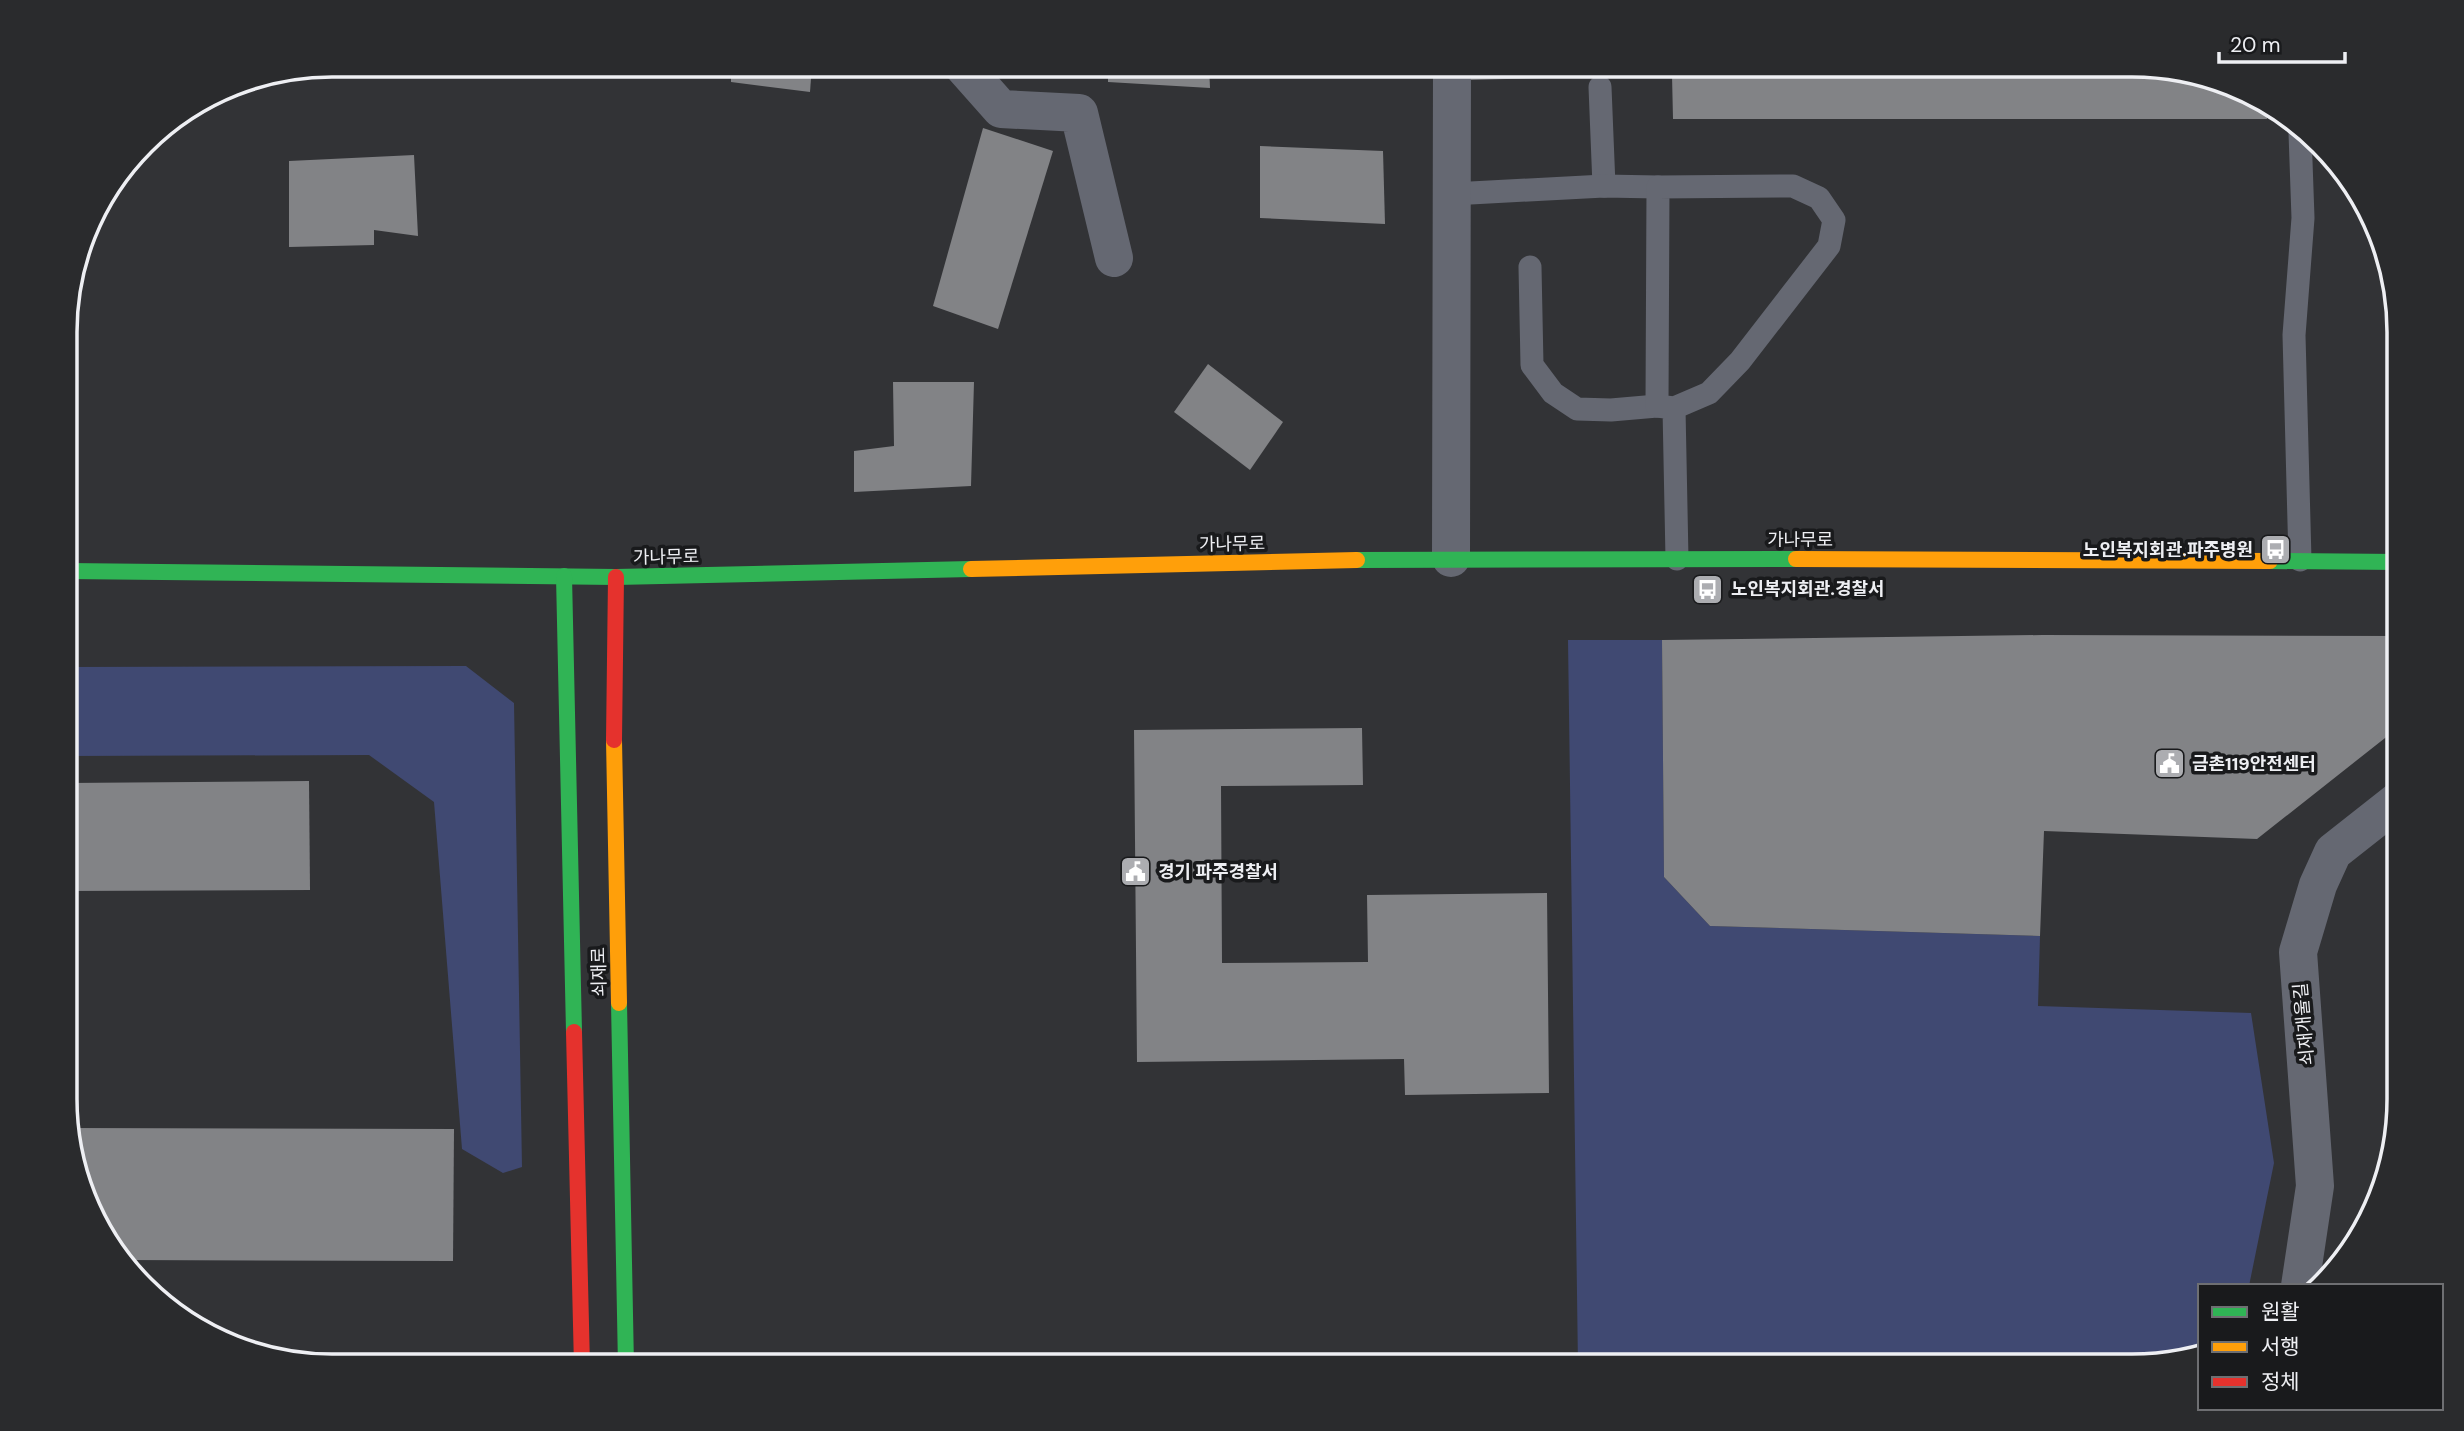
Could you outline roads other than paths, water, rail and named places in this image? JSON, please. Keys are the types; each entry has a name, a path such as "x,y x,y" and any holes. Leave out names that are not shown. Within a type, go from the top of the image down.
{"street":[{"path":"972,77 1000,109 1079,113 1114,258"},
{"path":"1451,558 1452,77"},
{"name":"가나무로","path":"77,571 615,577 1451,558 2387,562"},
{"path":"564,576 582,1354"},
{"name":"쇠재로","path":"615,577 614,748 626,1354"},
{"name":"쇠재개울길","path":"2300,1284 2315,1186 2298,952 2318,886 2333,852 2387,809"}],"lane":[{"path":"1600,87 1604,186"},
{"path":"2300,140 2303,218 2294,335 2300,560"},
{"path":"1452,194 1604,186 1793,186 1819,198 1834,220 1829,246 1740,361 1709,393 1666,407 1577,409 1553,393 1532,365 1530,267"},
{"path":"1658,187 1666,407 1677,559"}],"place":[{"name":"노인복지회관.파주병원","path":"2276,550"},
{"name":"노인복지회관.경찰서","path":"1708,589"},
{"name":"금촌119안전센터","path":"2169,764"},
{"name":"경기 파주경찰서","path":"1135,872"}]}
